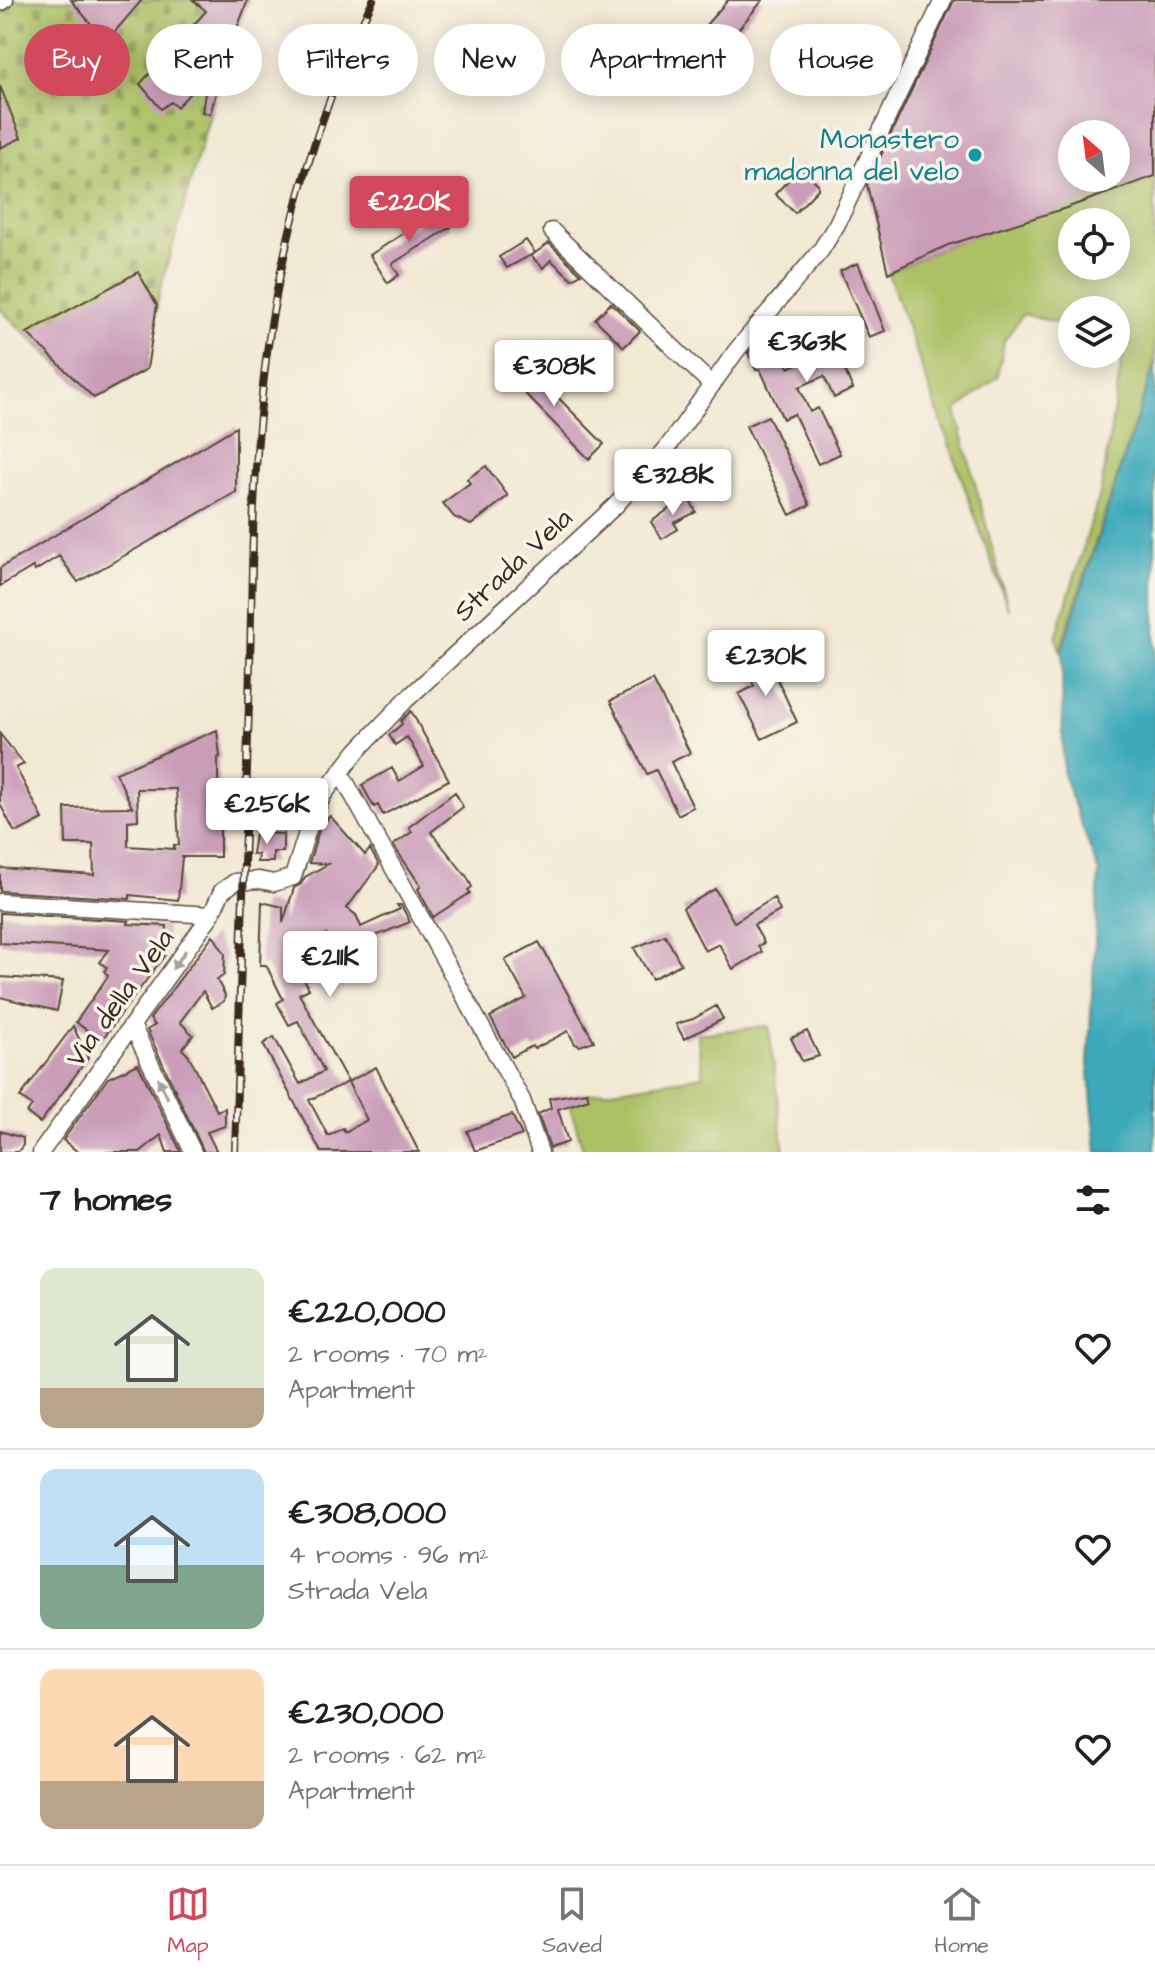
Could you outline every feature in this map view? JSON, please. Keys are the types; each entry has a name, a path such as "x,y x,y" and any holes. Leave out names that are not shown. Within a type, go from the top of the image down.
{"street":[{"path":"0,3 5,0"},
{"name":"Strada Vela","path":"244,880 274,883 293,877 310,823 323,795 340,772 406,700 616,505 667,448 736,351 821,250 837,224 943,0"},
{"path":"552,231 712,385"},
{"path":"340,772 522,1100 540,1152"},
{"name":"Via della Vela","path":"41,1152 211,915 227,886 244,880"},
{"path":"0,902 211,915"},
{"path":"132,1025 193,1152"}],"green space":[{"path":"13,0 248,0 239,24 146,24 146,96 215,96 159,294 147,369 94,398 0,309 0,9"},
{"path":"1155,0 1155,362 1060,650 1056,637 1101,490 1121,368 1130,368 1130,296 1058,296 1058,323 1023,314 1004,341 998,376 956,411 1009,611 888,273 948,245 1058,209 1058,280 1130,280 1130,208 1060,208 1108,192 1130,192 1130,185 1147,179 1124,104"},
{"path":"769,1026 784,1152 584,1152 567,1097 703,1076 697,1034"}],"water":[{"path":"1155,362 1155,1152 1097,1152 1088,1064 1099,873 1063,774 1062,650"}],"building":[{"path":"71,0 142,0 121,24 91,24"},
{"path":"193,0 248,0 239,24 194,24 206,11"},
{"path":"728,0 763,0 743,24 707,24"},
{"name":"Monastero madonna del velo","path":"954,0 1155,0 1155,176 1130,185 1130,120 1058,120 1058,192 1110,192 948,245 888,273 867,185"},
{"path":"146,77 146,91 140,84"},
{"path":"0,86 21,138 0,148"},
{"path":"150,96 187,96 177,107 171,102 161,109"},
{"path":"205,96 215,96 210,114 202,112"},
{"path":"801,167 818,184 818,189 795,213 775,194"},
{"path":"440,210 451,227 392,264 399,275 388,283 370,255"},
{"path":"526,240 535,253 507,268 499,257"},
{"path":"549,243 581,274 572,279 551,260 543,268 531,256"},
{"path":"858,263 885,331 869,337 840,271"},
{"path":"138,272 157,305 147,369 94,398 27,333"},
{"path":"611,303 640,331 624,347 595,319"},
{"path":"828,319 846,357 840,360 853,389 834,398 824,376 799,387 810,412 818,408 840,454 818,464 794,414 783,419 760,369 756,370 748,353 759,341 770,361 783,355 789,368 813,357 801,331"},
{"path":"518,357 604,444 589,459 504,372"},
{"path":"768,416 810,505 790,515 746,426"},
{"path":"236,427 236,492 78,582 59,556 35,571 33,567 0,586 0,568"},
{"path":"486,466 508,496 471,525 454,517 443,503 470,483 467,479"},
{"path":"687,494 696,512 674,523 678,529 662,539 651,522"},
{"path":"764,650 797,722 762,739 739,694 754,686 743,660"},
{"path":"653,680 690,753 671,762 693,807 678,815 656,770 647,774 610,701"},
{"path":"411,711 449,780 383,815 378,805 374,807 362,785 392,768 399,781 424,766 407,737 395,745 389,735"},
{"path":"217,730 220,757 218,790 215,790 216,822 220,822 220,857 182,857 178,900 130,895 130,899 0,891 0,868 94,875 93,844 66,844 65,808 132,807 116,773","holes":["137,789 176,789 179,845 174,845 174,849 128,846 128,821 138,820"]},
{"path":"0,734 24,764 16,768 43,819 18,832 14,831 0,804"},
{"path":"455,792 463,807 431,832 472,887 468,890 470,893 433,917 418,889 421,886 393,845 412,832 409,827"},
{"path":"330,816 365,855 370,849 379,865 347,908 356,915 361,927 400,909 397,905 401,905 410,922 334,953 326,934 307,947 302,974 309,989 299,994 348,1082 376,1067 419,1152 321,1152 263,1044 274,1037 300,1084 324,1071 298,1021 289,1025 277,1003 283,999 266,965 260,965 262,902 283,907 283,923 294,888 305,877 328,864 309,863 320,827","holes":["348,1082 367,1120 345,1132 343,1128 328,1136 309,1100"]},
{"path":"255,834 283,834 283,852 273,852 273,862 257,862 258,854 252,854"},
{"path":"715,889 734,922 774,898 780,911 754,925 764,943 758,946 762,952 733,969 719,944 705,951 683,908"},
{"path":"0,913 167,926 165,955 101,1041 76,1022 108,976 104,971 107,968 100,962 109,950 0,943"},
{"path":"213,935 225,954 224,975 217,980 225,995 224,1001 212,1008 203,991 180,1022 193,1035 182,1049 189,1056 217,1111 225,1108 225,1126 207,1132 217,1152 204,1152 147,1030 155,1025 150,1019"},
{"path":"665,935 681,964 652,979 634,948"},
{"path":"539,942 594,1041 580,1046 575,1044 568,1031 512,1057 490,1017 526,998 505,960"},
{"path":"0,977 63,981 57,1011 0,997"},
{"path":"716,1006 723,1019 684,1039 676,1024 693,1019"},
{"path":"73,1026 88,1058 40,1123 27,1113 32,1106 20,1097"},
{"path":"807,1031 819,1056 802,1061 791,1038"},
{"path":"138,1064 181,1152 167,1152 161,1135 140,1152 78,1152 63,1140 108,1078"},
{"path":"587,1092 589,1099 558,1109 568,1142 550,1148 538,1114 551,1108 549,1098"},
{"path":"512,1115 522,1135 475,1151 467,1131"},
{"path":"0,1131 23,1138 18,1152 0,1152"}],"railway":[{"path":"235,1152 254,510 258,433 268,344 276,293 300,192 332,94 373,0"}],"place":[{"name":"Monastero madonna del velo","path":"975,155"}]}
